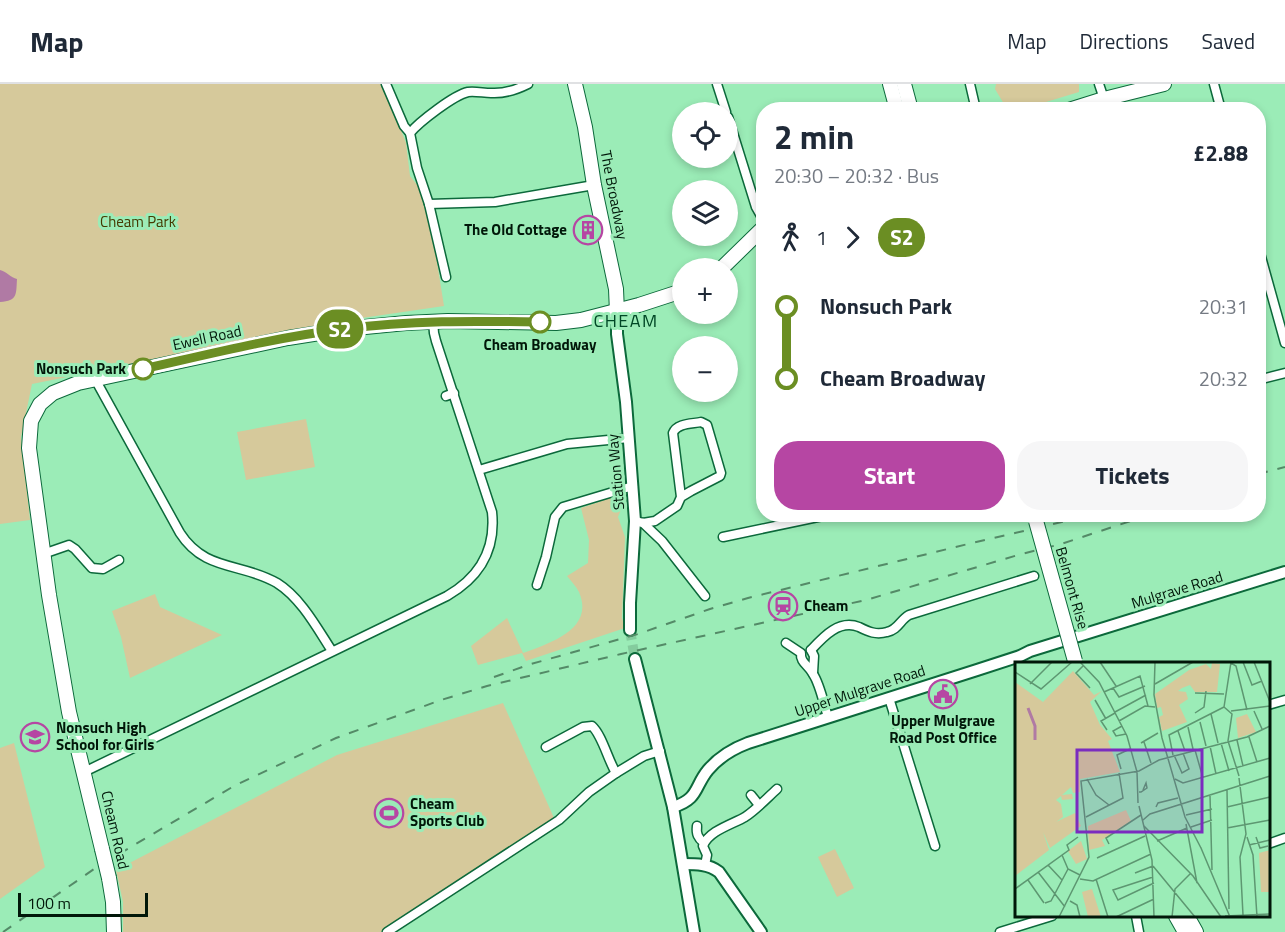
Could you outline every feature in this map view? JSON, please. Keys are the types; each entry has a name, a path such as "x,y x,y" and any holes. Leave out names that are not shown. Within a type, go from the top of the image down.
{"main road":[{"name":"The Broadway","path":"575,84 616,289 617,312"},
{"path":"890,84 895,102"},
{"path":"904,84 910,102"},
{"path":"1098,102 1164,84"},
{"path":"732,258 756,235"},
{"name":"Ewell Road","path":"84,772 69,712 49,595 29,448 31,421 40,404 53,393 95,379 318,333 433,321 484,320 556,323 617,312 672,294"},
{"name":"Belmont Rise","path":"1036,522 1076,662"},
{"name":"Cheam Road","path":"84,772 109,878 114,932"},
{"path":"1177,917 1185,932"},
{"path":"1189,917 1196,932"}],"street":[{"path":"386,84 404,126 410,132 417,168 429,204 446,277"},
{"path":"410,132 433,113 466,92 501,94 528,84"},
{"path":"717,84 723,102"},
{"path":"970,84 974,102"},
{"path":"1099,84 1104,99"},
{"path":"1214,84 1219,102"},
{"path":"738,149 756,207"},
{"path":"429,204 495,202 594,184"},
{"path":"1266,274 1285,342"},
{"name":"Station Way","path":"617,312 617,334 639,522 630,603 630,630"},
{"path":"84,772 447,596 467,583 476,573 488,552 493,532 492,512 479,470 450,394 433,321"},
{"path":"1266,378 1285,373"},
{"path":"95,379 180,533 190,547 207,558 279,584 305,610 332,651"},
{"path":"639,522 655,521 677,506 681,497 674,429 677,426 705,423 721,473 718,478 681,497"},
{"path":"479,470 567,444 629,438"},
{"path":"537,585 558,512 568,505 633,486"},
{"path":"639,522 662,541 705,596"},
{"path":"723,537 794,522"},
{"path":"65,534 69,545 92,568 103,569 119,560"},
{"path":"43,554 69,545"},
{"name":"Mulgrave Road","path":"1077,636 1285,572"},
{"path":"801,653 811,650 833,630 852,625 873,633 893,631 903,618 909,615 1034,576"},
{"name":"Upper Mulgrave Road","path":"674,812 689,800 707,771 727,752 748,742 1022,659 1030,651 1077,636"},
{"path":"786,643 801,653"},
{"path":"811,650 814,656 813,674"},
{"path":"801,653 802,661 813,674 828,717"},
{"path":"635,659 674,812 694,932"},
{"path":"888,698 935,846"},
{"path":"1270,705 1285,700"},
{"path":"546,747 583,727 592,726 597,731 608,760 616,773"},
{"path":"387,932 559,820 589,792 616,773 644,756 660,750"},
{"path":"704,843 711,836 743,818 777,789"},
{"path":"751,795 759,805"},
{"path":"697,826 696,832 704,843 707,860 705,865"},
{"path":"1270,844 1285,838"},
{"path":"683,864 705,865 718,872 761,932"},
{"path":"1000,932 1046,917"},
{"path":"1136,917 1139,932"}],"green space":[{"name":"Cheam Park","path":"0,84 383,84 406,143 410,176 418,186 432,231 444,306 355,319 32,384 21,437 30,520 0,524"},
{"path":"996,84 1079,84 1079,92 1046,102 1003,102 995,89"},
{"path":"306,419 315,467 246,480 237,432"},
{"path":"616,496 622,507 618,517 625,537 622,618 625,628 526,661 522,653 478,665 471,646 507,618 523,653 557,639 575,625 581,616 582,605 579,592 567,576 588,563 589,540 581,508"},
{"path":"155,594 160,607 222,635 130,678 121,637 112,611"},
{"name":"Cheam Sports Club","path":"503,703 554,818 381,932 123,932 123,902 116,870 337,755"},
{"path":"14,743 45,867 0,899 0,748"},
{"path":"835,849 854,888 837,897 818,857"}],"shaded area":[{"path":"0,270 17,279 15,296 10,300 0,302"}],"tunnel":[{"path":"630,630 635,659"}],"railway":[{"path":"1266,472 1285,467"},
{"path":"494,677 748,598 1062,522"},
{"path":"3,932 97,867 234,786 336,738 487,686 866,600 1061,544 1128,522"}],"bus line":[{"name":"S2","path":"143,369 345,328 448,321 540,322"}],"place":[{"name":"The Old Cottage","path":"588,230"},
{"name":"Cheam Broadway","path":"540,322"},
{"name":"Nonsuch Park","path":"143,369"},
{"name":"Cheam","path":"783,606"},
{"name":"Upper Mulgrave Road Post Office","path":"943,694"},
{"name":"Nonsuch High School for Girls","path":"35,737"},
{"name":"Cheam Sports Club","path":"389,813"}],"district":[{"name":"CHEAM","path":"626,321"}]}
